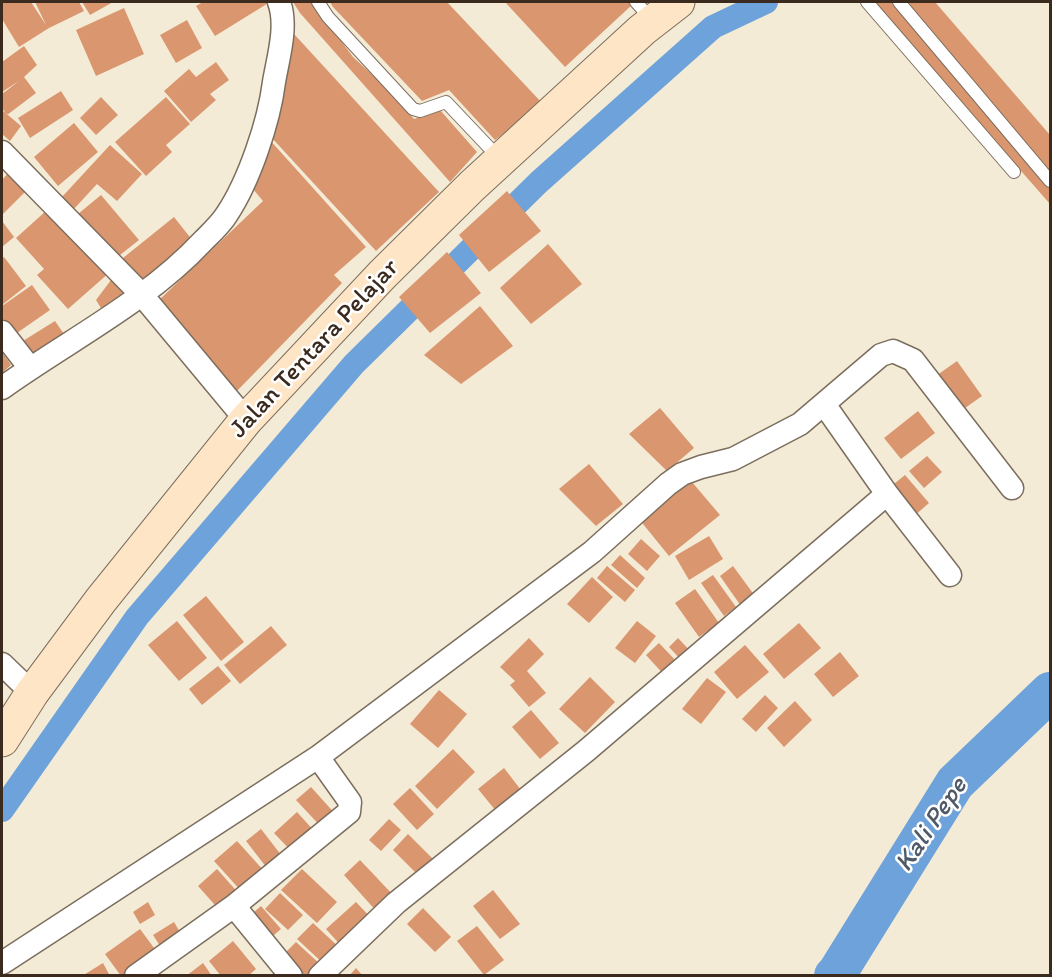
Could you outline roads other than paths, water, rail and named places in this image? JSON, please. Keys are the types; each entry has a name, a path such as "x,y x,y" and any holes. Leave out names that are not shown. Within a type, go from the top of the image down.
{"main road":[{"name":"Jalan Tentara Pelajar","path":"2,740 32,693 135,556 246,420 382,275 656,8"}],"street":[{"path":"2,388 142,295 191,254 226,217 237,197 258,144 273,94 282,24 279,2"},
{"path":"4,161 142,295 246,420"},
{"path":"2,332 30,368"},
{"path":"2,963 318,757 592,552 682,474 734,459 800,424 880,355 893,351 913,360 1012,488"},
{"path":"824,404 887,494 950,575"},
{"path":"320,975 396,903 586,751 887,494"},
{"path":"2,664 32,693"},
{"path":"136,975 234,906 349,812 350,802 318,757"},
{"path":"234,906 291,975"}],"lane":[{"path":"318,2 328,17 413,108 420,111 446,102 500,160"},
{"path":"867,2 1014,172"},
{"path":"899,2 1050,181"}],"waterway":[{"path":"2,810 137,617 354,364 539,182 713,27 766,2"},
{"name":"Kali Pepe","path":"834,976 955,783 1050,692"}]}
